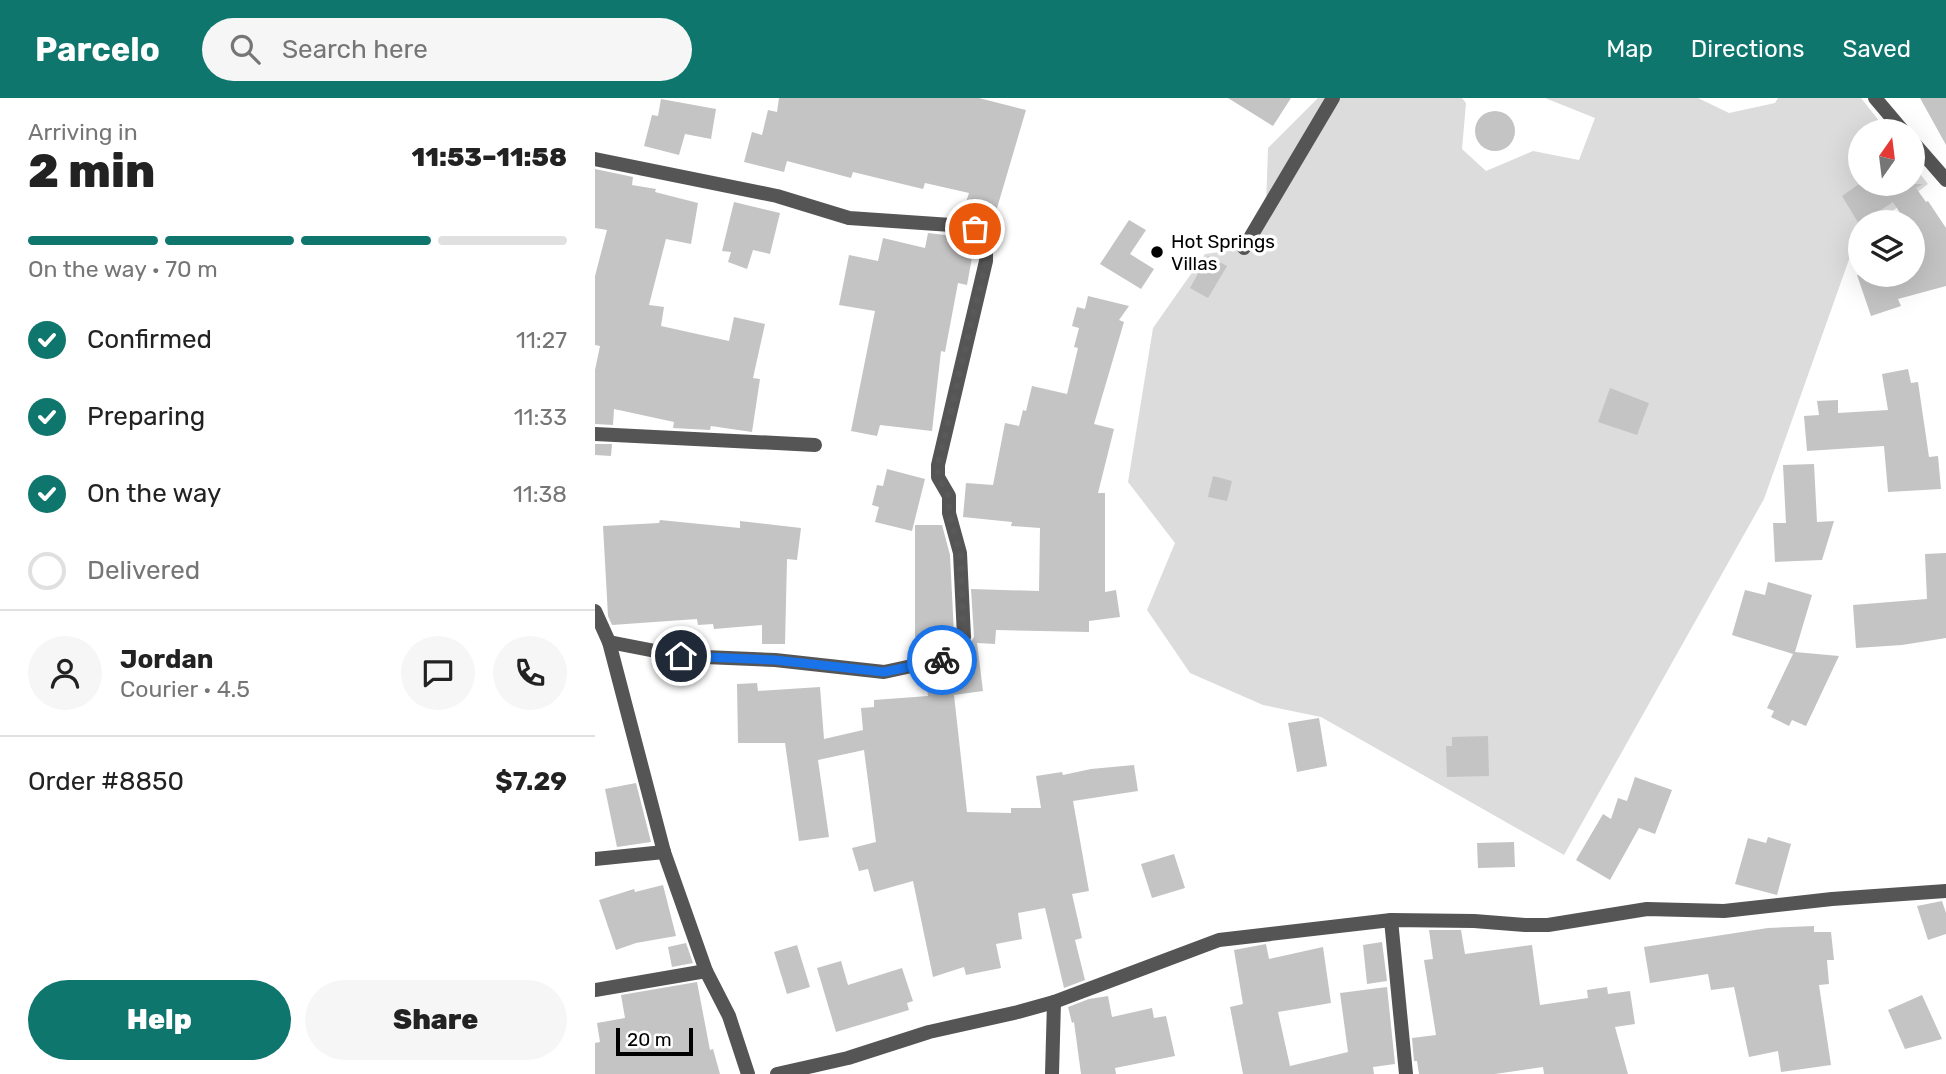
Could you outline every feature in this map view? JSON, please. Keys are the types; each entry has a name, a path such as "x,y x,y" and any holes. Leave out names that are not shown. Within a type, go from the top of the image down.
{"street":[{"path":"1244,248 1333,98"},
{"path":"1875,98 1893,119"},
{"path":"1925,156 1946,180"},
{"path":"595,159 778,196 849,218 951,225 975,229 986,237 986,261 938,465 938,477 949,496 949,513 960,553 964,637 955,650 944,659 884,672 775,660 681,656 609,642"},
{"path":"595,434 815,445"},
{"path":"595,611 609,642 664,852 706,971 729,1016 748,1074"},
{"path":"595,859 664,852"},
{"path":"777,1074 848,1058 929,1032 1054,1002 1219,940 1391,920 1548,925 1647,909 1724,911 1832,899 1946,891"},
{"path":"1391,920 1406,1074"},
{"path":"595,990 706,971"},
{"path":"1052,1074 1054,1002"}],"shaded area":[{"path":"1318,98 1462,98 1466,103 1462,149 1486,171 1533,151 1579,160 1595,118 1545,98 1698,98 1729,113 1775,103 1778,98 1861,98 1878,119 1848,119 1848,196 1912,196 1894,210 1848,210 1848,262 1764,499 1564,855 1321,717 1263,705 1190,673 1147,610 1175,543 1128,482 1153,328 1205,254 1234,250 1266,206 1268,148"}],"building":[{"path":"779,98 979,98 1026,110 995,215 980,211 979,220 961,217 969,193 925,183 923,189 853,172 851,178 787,161 784,172 744,162 752,132 762,135 768,110 777,112"},
{"path":"1228,98 1291,98 1273,126"},
{"path":"1920,98 1946,98 1946,145"},
{"path":"661,99 716,109 711,139 685,134 679,155 644,146 652,115 658,116"},
{"path":"1495,111 1503,112 1509,117 1514,123 1514,139 1509,145 1503,150 1495,151 1487,150 1481,145 1476,139 1475,131 1476,123 1481,117 1487,112"},
{"path":"595,169 633,177 632,185 656,189 655,192 698,203 691,244 666,239 649,305 664,307 661,326 729,341 734,317 765,324 753,378 760,379 752,432 711,426 710,430 673,428 674,422 614,409 613,425 595,424 595,370 600,346 595,345 595,276 607,230 595,228"},
{"path":"1848,192 1848,196 1922,196 1928,201 1946,228 1946,286 1898,299 1901,306 1871,316 1861,287 1925,287 1925,210 1898,210 1893,202 1881,210 1850,210 1842,196"},
{"path":"734,202 780,213 770,254 753,250 747,269 728,262 731,252 722,251"},
{"path":"1129,220 1146,230 1130,254 1154,269 1141,289 1100,264"},
{"path":"928,233 971,238 975,241 967,285 958,283 945,352 941,351 932,431 880,425 877,436 851,431 875,311 839,305 849,255 878,261 883,238 925,248"},
{"path":"1208,256 1227,266 1208,298 1190,288"},
{"path":"1088,296 1129,306 1119,320 1124,322 1094,424 1114,429 1098,493 1105,493 1105,592 1116,590 1120,617 1089,621 1089,632 996,630 995,644 977,643 983,691 954,695 967,812 1011,813 1011,808 1041,808 1036,776 1062,772 1063,775 1134,765 1138,791 1073,801 1089,891 1072,894 1082,938 1075,940 1085,980 1064,988 1045,908 1018,913 1022,939 996,944 1001,968 966,975 964,967 933,977 913,881 874,892 868,869 859,871 852,848 876,842 864,750 818,760 829,837 799,841 785,743 738,743 737,684 757,683 758,691 820,687 824,739 863,730 861,708 874,707 874,700 928,696 925,673 947,668 963,655 974,637 971,589 1039,591 1040,528 1011,526 1012,522 963,517 966,483 993,485 1005,423 1019,426 1032,386 1067,394 1078,348 1074,347 1079,328 1072,326 1077,307 1085,309"},
{"path":"1908,369 1911,383 1918,382 1929,457 1938,456 1941,489 1888,492 1884,446 1807,451 1804,416 1819,415 1817,401 1838,400 1838,413 1888,410 1882,374"},
{"path":"1610,388 1649,403 1637,435 1598,422"},
{"path":"595,444 612,444 611,456 595,455"},
{"path":"1814,464 1817,522 1834,521 1822,560 1775,562 1773,523 1786,523 1783,465"},
{"path":"887,469 925,479 912,531 875,522 879,507 872,505 877,485 883,486"},
{"path":"1213,476 1232,481 1227,501 1208,497"},
{"path":"660,520 740,528 740,521 801,528 797,560 787,559 785,644 762,644 762,625 714,629 713,624 698,625 697,619 612,625 608,616 603,526 659,523"},
{"path":"915,525 942,525 950,555 954,634 940,650 922,654 920,637 915,637"},
{"path":"1946,553 1946,638 1856,648 1853,605 1927,599 1925,554"},
{"path":"1768,582 1812,595 1795,652 1839,656 1806,726 1792,720 1789,726 1771,717 1774,711 1767,708 1793,654 1732,635 1745,590 1765,595"},
{"path":"1319,718 1327,766 1297,772 1288,723"},
{"path":"1488,736 1489,776 1447,777 1446,746 1452,746 1452,737"},
{"path":"1635,777 1672,790 1655,834 1639,828 1610,880 1576,860 1603,814 1611,819 1618,798 1627,801"},
{"path":"636,783 651,842 617,847 605,789"},
{"path":"1768,837 1791,844 1777,895 1735,884 1748,838 1766,843"},
{"path":"1514,842 1515,867 1478,868 1477,843"},
{"path":"1174,854 1185,888 1152,898 1141,864"},
{"path":"663,885 676,936 636,943 616,950 599,900 634,889 635,892"},
{"path":"1942,901 1946,913 1946,934 1928,940 1917,906"},
{"path":"1814,926 1814,932 1831,932 1834,960 1827,960 1829,984 1819,985 1831,1065 1781,1072 1778,1051 1749,1057 1734,987 1711,990 1708,974 1650,983 1644,947 1768,928"},
{"path":"1429,930 1461,930 1465,954 1532,945 1540,1005 1588,998 1587,990 1607,987 1608,994 1630,991 1635,1024 1615,1027 1628,1074 1544,1074 1543,1067 1495,1074 1419,1074 1417,1061 1414,1061 1412,1038 1436,1035 1424,960 1433,959"},
{"path":"1382,942 1387,981 1367,984 1363,945"},
{"path":"686,943 693,963 672,967 668,947"},
{"path":"1266,944 1269,959 1323,947 1331,1003 1278,1012 1290,1066 1348,1052 1340,993 1387,987 1395,1064 1373,1067 1374,1074 1243,1074 1230,1007 1243,1004 1234,950"},
{"path":"797,945 810,987 787,994 774,952"},
{"path":"841,961 848,985 902,968 913,1001 907,1003 909,1010 836,1032 817,968"},
{"path":"697,982 710,1050 713,1049 720,1074 595,1074 595,1043 600,1042 597,1023 625,1018 621,995"},
{"path":"1922,995 1942,1039 1905,1049 1888,1010"},
{"path":"1108,996 1112,1017 1152,1008 1154,1018 1166,1016 1175,1056 1115,1068 1116,1074 1081,1074 1074,1022 1072,1023 1068,1007 1089,999"}],"way so far":[{"path":"942,660 955,650 964,637 960,553 949,513 949,496 938,477 938,465 986,261 986,237 975,229"}],"place":[{"name":"Hot Springs Villas","path":"1157,252"}],"route":[{"path":"681,656 775,660 884,672 942,660"}]}
